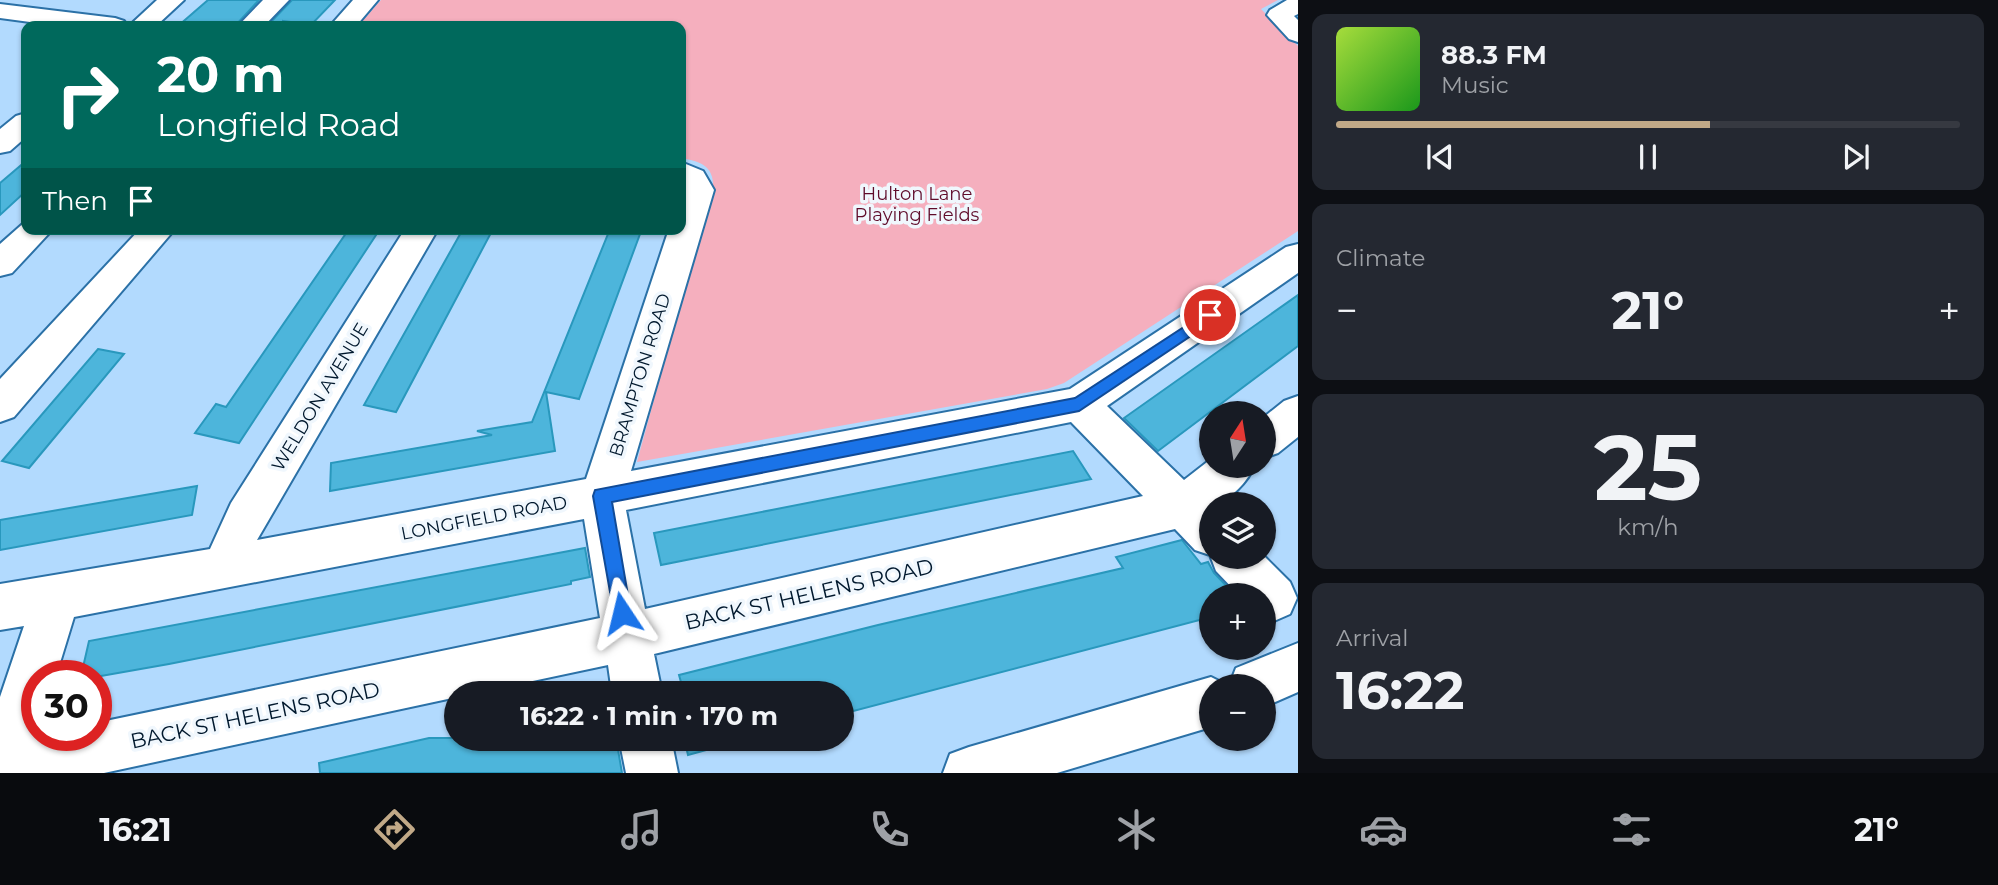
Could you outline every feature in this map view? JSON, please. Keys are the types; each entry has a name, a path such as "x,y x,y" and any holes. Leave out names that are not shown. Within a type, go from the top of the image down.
{"street":[{"path":"147,21 172,0"},
{"path":"255,21 277,0"},
{"path":"347,21 366,0"},
{"path":"1288,9 1298,34"},
{"path":"0,11 76,21"},
{"path":"0,145 21,126"},
{"name":"BRAMPTON ROAD","path":"686,228 698,190 689,177"},
{"path":"0,264 31,235"},
{"path":"0,405 154,235"},
{"name":"WELDON AVENUE","path":"225,568 246,517 418,235"},
{"name":"BRAMPTON ROAD","path":"634,681 602,496 684,235"},
{"name":"LONGFIELD ROAD","path":"0,607 225,568 1079,404 1298,256"},
{"path":"1079,404 1197,521"},
{"path":"1276,431 1298,413"},
{"name":"BACK ST HELENS ROAD","path":"1,770 626,637 1197,521 1226,478"},
{"path":"1245,569 1259,583"},
{"path":"1,770 57,596"},
{"path":"1276,676 1298,667"},
{"path":"969,773 1199,706"},
{"path":"648,751 652,773"}],"green space":[{"name":"Hulton Lane Playing Fields","path":"381,0 1278,0 1261,9 1298,46 1298,231 1064,383 1047,389 637,462 713,183 707,168 686,159 686,21 362,21"}],"building":[{"path":"208,0 259,0 240,21 184,21"},
{"path":"292,0 335,0 315,21 272,21"},
{"path":"21,165 21,196 0,215 0,183"},
{"path":"345,235 376,235 239,443 195,433 216,404 226,407"},
{"path":"460,235 490,235 396,412 364,405"},
{"path":"608,235 640,235 579,399 546,392 555,451 330,491 331,463 492,435 477,431 532,422"},
{"path":"1298,295 1298,346 1225,401 1199,401 1199,420 1158,451 1124,418"},
{"path":"98,349 124,354 29,468 2,461"},
{"path":"1073,451 1091,479 661,565 654,533"},
{"path":"197,486 192,515 0,550 0,520"},
{"path":"1182,540 1199,561 1199,569 1212,569 1224,583 1199,583 1199,620 854,711 854,681 681,681 679,675 1123,568 1116,557"},
{"path":"585,548 590,577 571,581 571,584 112,674 112,660 85,660 89,641"},
{"path":"429,738 444,738 444,751 618,751 622,773 320,773 319,763"},
{"path":"687,751 703,751 688,755"}],"route":[{"path":"622,613 602,496 1079,404 1210,315"}]}
